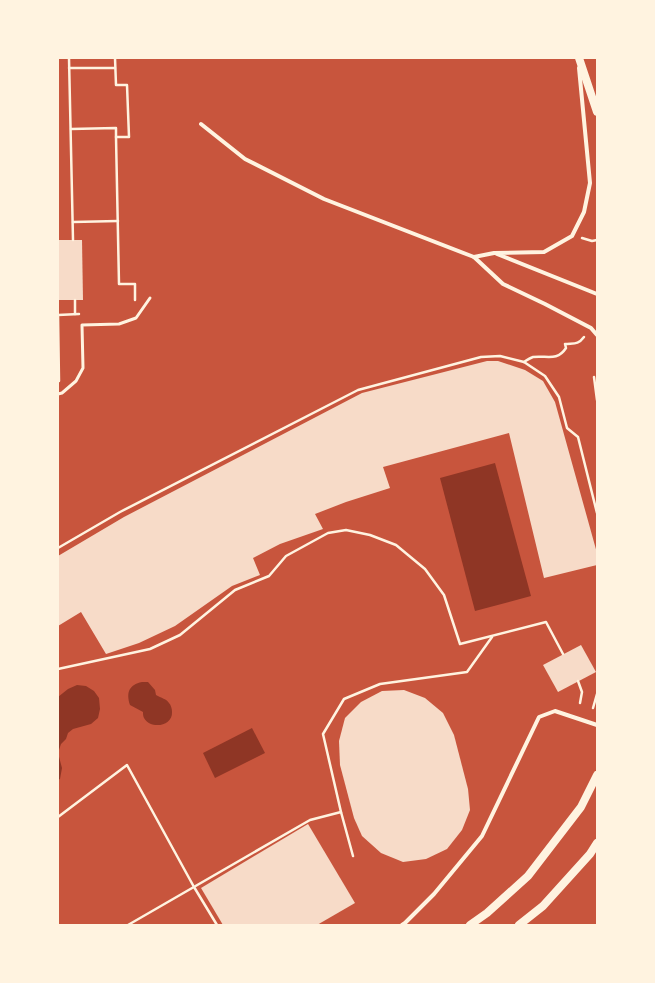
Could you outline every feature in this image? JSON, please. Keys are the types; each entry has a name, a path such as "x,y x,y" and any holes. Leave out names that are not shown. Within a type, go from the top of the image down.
{"main road":[{"path":"579,58 597,112"},
{"path":"470,925 487,913 528,876 581,807 597,775"},
{"path":"519,925 543,906 590,854 597,843"}],"street":[{"path":"474,257 494,253 544,252 572,236 584,212 590,183 579,58"},
{"path":"201,124 245,159 324,199 474,257 503,284 591,328 597,335"},
{"path":"494,253 597,294"},
{"path":"402,925 434,894 482,836 539,717 556,711 597,725"}],"lane":[{"path":"58,394 62,393 76,381 83,368 82,325 119,324 136,318 150,298"}],"path":[{"path":"69,58 73,240"},
{"path":"115,58 116,85 127,85 129,137 116,137"},
{"path":"69,68 115,68"},
{"path":"71,129 116,128 119,284 135,284 136,299 134,303"},
{"path":"73,222 118,221"},
{"path":"75,300 75,314"},
{"path":"524,362 531,357 553,358 563,353 566,348 565,344 578,343 591,328"},
{"path":"58,548 120,512 358,390 481,356 500,356 524,362 545,376 559,397 567,428 578,437 597,513"},
{"path":"594,378 597,400"},
{"path":"58,669 150,649 180,634 235,590 269,576 286,556 328,533 346,530 370,535 396,546 425,569 444,595 460,644 546,622 563,654"},
{"path":"353,856 323,734 344,699 380,684 467,672 492,636"},
{"path":"578,681 582,692 580,703"},
{"path":"593,708 597,694"},
{"path":"58,817 127,765 194,887 217,925"},
{"path":"128,925 310,820 341,812"}],"shaded area":[{"path":"495,463 531,596 475,611 440,478"},
{"path":"142,682 148,682 155,690 156,695 167,700 172,711 169,721 161,725 151,724 144,718 143,712 130,705 128,696 131,687"},
{"path":"77,685 86,686 94,691 99,698 100,709 98,718 91,724 73,729 68,733 66,739 61,744 58,753 58,697 68,689"},
{"path":"252,728 265,753 215,778 203,753"},
{"path":"58,753 62,768 60,779 58,780"}],"building":[{"path":"58,240 82,240 83,300 58,300"},
{"path":"487,361 498,361 525,370 543,381 555,402 597,553 597,565 544,578 509,433 383,467 390,488 315,514 323,529 280,544 253,558 260,575 232,586 175,626 139,643 106,654 81,612 58,626 58,556 124,517 362,393"},
{"path":"581,645 596,672 558,692 543,665"},
{"path":"404,690 425,698 443,713 454,735 468,789 470,810 462,830 447,849 426,859 403,862 381,853 362,836 354,818 340,765 339,741 345,718 361,702 382,691"},
{"path":"308,824 355,903 317,925 223,925 201,888"}]}
